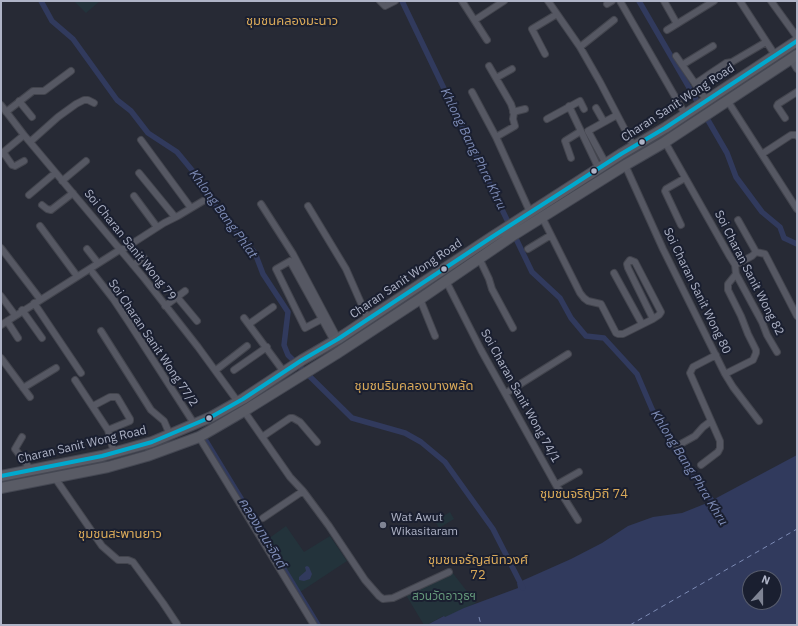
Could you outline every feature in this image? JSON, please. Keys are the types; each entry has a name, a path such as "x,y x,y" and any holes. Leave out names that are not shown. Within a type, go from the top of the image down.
{"main road":[{"name":"Charan Sanit Wong Road","path":"1,476 114,453 152,442 211,417 238,402 386,308 530,212 707,101 797,40"},
{"name":"Charan Sanit Wong Road","path":"1,488 108,467 147,456 198,437 246,411 420,300 542,217 624,165 665,142 794,57"},
{"path":"386,308 392,318"}],"street":[{"path":"380,1 385,6 395,1"},
{"path":"462,1 487,40"},
{"path":"475,20 504,1"},
{"path":"548,1 580,47 634,147"},
{"path":"620,1 685,114"},
{"path":"664,1 677,24"},
{"path":"667,30 714,1"},
{"path":"740,1 775,55"},
{"path":"771,1 797,37"},
{"path":"545,54 532,29 557,14"},
{"path":"580,47 614,20"},
{"path":"695,84 726,63 732,62 766,42"},
{"path":"682,65 713,46"},
{"path":"676,56 707,101"},
{"path":"794,57 797,69"},
{"path":"489,66 511,104 515,126 496,137"},
{"path":"496,78 512,69"},
{"path":"6,112 33,91 44,91 72,71"},
{"path":"472,92 496,137 530,212"},
{"path":"785,118 777,106 797,92"},
{"path":"30,142 58,117 76,104 84,100 88,100 94,104"},
{"path":"727,100 762,154 795,200 797,209"},
{"path":"19,101 32,117"},
{"path":"547,119 580,101 584,109"},
{"name":"Soi Charan Sanit Wong 79","path":"1,105 55,173 133,265 216,370 238,402"},
{"path":"570,106 581,131 602,166"},
{"path":"596,108 604,122"},
{"path":"513,112 525,109"},
{"path":"602,166 588,131 617,116"},
{"path":"571,158 565,141 581,131"},
{"path":"24,135 2,151 12,165 15,166 24,161"},
{"path":"762,154 791,135 797,136"},
{"path":"141,140 191,208"},
{"name":"Soi Charan Sanit Wong 82","path":"665,142 735,265 736,274 777,352"},
{"path":"62,181 86,160"},
{"name":"Soi Charan Sanit Wong 80","path":"624,165 663,249 726,374 733,387 759,421"},
{"path":"29,195 55,173"},
{"path":"139,173 174,218"},
{"path":"681,225 665,192 666,189 685,178"},
{"path":"42,205 47,209 53,209 73,193"},
{"path":"134,196 157,228"},
{"path":"1,325 22,310 98,263 203,201"},
{"path":"261,204 293,254 336,340"},
{"path":"308,206 346,269 368,319"},
{"path":"542,217 584,298 601,304 616,333 623,334 653,319 659,315 660,310 635,262 633,260 628,261 628,268 653,319"},
{"path":"738,220 756,252 765,254 797,316"},
{"path":"40,226 77,276"},
{"path":"528,249 551,236"},
{"path":"1,248 37,301 81,373"},
{"path":"87,249 98,263"},
{"path":"735,265 752,256 756,252"},
{"path":"133,265 144,258"},
{"path":"480,260 492,289 513,328"},
{"path":"322,319 305,328 276,269 290,261 322,319 336,340"},
{"name":"Soi Charan Sanit Wong 77/2","path":"93,273 114,300 195,425"},
{"path":"614,273 642,324"},
{"path":"726,374 753,360 756,353 741,316 728,290 728,284 736,274"},
{"name":"Soi Charan Sanit Wong 74/1","path":"446,281 474,337 556,485 578,520"},
{"path":"165,306 185,291"},
{"path":"1,296 15,315"},
{"path":"177,297 197,321"},
{"path":"420,300 435,336"},
{"path":"249,324 273,307"},
{"path":"22,310 42,338"},
{"path":"244,318 267,347 288,369"},
{"path":"7,321 18,338"},
{"path":"101,332 151,410 164,421 170,435"},
{"path":"216,370 247,346"},
{"path":"234,370 267,347"},
{"path":"506,393 568,354"},
{"path":"701,465 716,454 720,448 720,441 690,373 692,367 716,355"},
{"path":"1,358 30,397"},
{"path":"23,388 56,368"},
{"path":"75,380 108,430 114,453"},
{"path":"92,406 110,397 114,396 117,398 130,421 108,430"},
{"path":"246,411 290,477 303,491 329,526 374,592 383,599 393,598 449,572"},
{"path":"263,436 290,418 293,418 300,422 316,442"},
{"path":"677,446 695,436 711,421"},
{"path":"22,436 15,448 31,470"},
{"path":"198,437 314,625"},
{"path":"556,485 579,472"},
{"path":"55,478 102,546 118,560 128,560 133,562 167,608 176,625"},
{"path":"263,518 303,491"}],"green space":[{"path":"74,1 100,1 86,13"},
{"path":"450,512 454,519 439,528 435,521"},
{"path":"286,526 304,552 330,536 347,561 300,592 268,539"},
{"name":"สวนวัดอาวุธฯ","path":"452,572 476,603 444,618 443,616 427,625 424,625 406,595"}],"water":[{"path":"797,455 797,625 427,625 444,616 445,617 464,608 518,588 517,583 571,559 602,543 628,526 653,517 682,513 707,503"},
{"path":"307,566 312,574 310,579 304,581 299,580 299,577 306,571 305,567"}],"waterway":[{"name":"Khlong Bang Phlat","path":"41,1 52,21 73,39 117,100 131,111 148,133 177,152 201,181 213,203 255,253 263,274 288,312 284,345 288,355 352,418 405,433 421,442 445,462 493,529 523,588"},
{"name":"Khlong Bang Phra Khru","path":"402,1 532,272 560,298 571,318 586,336 604,338 637,374 652,409 672,444 715,505"},
{"path":"639,1 727,153 736,177 762,212 780,227 784,238 797,244"},
{"name":"คลองมานะจิตต์","path":"206,441 318,625"}],"ferry route":[{"path":"630,625 797,529"},
{"path":"479,617 481,625"}],"transit line":[{"path":"1,476 102,456 152,442 211,417 243,399 302,360 338,339 492,237 621,154 665,128 797,41"}],"place":[{"name":"Wat Awut Wikasitaram","path":"383,525"}],"district":[{"name":"ชุมชนคลองมะนาว","path":"292,21"},
{"name":"ชุมชนริมคลองบางพลัด","path":"414,386"},
{"name":"ชุมชนจริญวิถี 74","path":"584,494"},
{"name":"ชุมชนสะพานยาว","path":"120,534"},
{"name":"ชุมชนจรัญสนิทวงศ์ 72","path":"478,568"}]}
